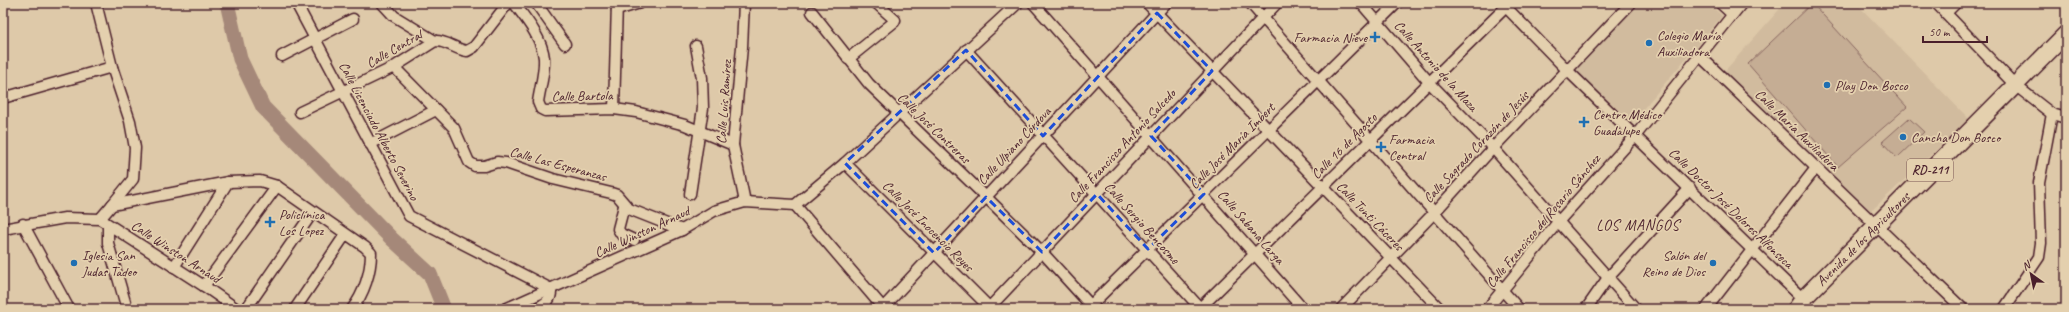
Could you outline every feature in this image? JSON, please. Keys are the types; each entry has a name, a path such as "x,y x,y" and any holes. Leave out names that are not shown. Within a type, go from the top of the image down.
{"main road":[{"name":"Avenida de los Agricultores","path":"1799,304 1876,224 2066,34"}],"street":[{"path":"96,3 112,67 130,121 135,148 133,179 112,205 104,222 108,243 128,309"},
{"name":"Calle Licenciado Alberto Severino","path":"296,3 409,216 551,289"},
{"path":"382,3 405,23 435,41"},
{"name":"Calle Central","path":"300,112 394,67 435,41 440,41 467,52 474,47 508,3"},
{"name":"Calle Bartola","path":"514,3 534,31 541,46 544,59 538,102 541,109 545,111 614,110 636,112 685,125 733,146"},
{"path":"536,3 565,44"},
{"path":"614,110 617,7 640,3"},
{"name":"Calle Luis Ramírez","path":"744,3 742,47 733,146 745,202"},
{"path":"848,59 894,22 895,20 876,3"},
{"path":"883,309 795,205 845,163 1018,3"},
{"name":"Calle Sabana Larga","path":"1033,3 1204,194 1303,309"},
{"name":"Calle Tunti Cáceres","path":"1147,3 1440,309"},
{"name":"Calle Ulpiano Córdova","path":"883,309 1166,3"},
{"path":"1250,3 1519,309"},
{"name":"Calle Francisco Antonio Salcedo","path":"990,308 1277,3"},
{"name":"Calle Antonio de la Maza","path":"1360,3 1429,82 1493,148 1607,279 1636,309"},
{"name":"Calle José María Imbert","path":"1091,308 1148,249 1397,3"},
{"name":"Calle Sagrado Corazón de Jesús","path":"1341,309 1434,213 1493,148 1631,3"},
{"path":"1720,3 1732,14"},
{"name":"Calle Francisco del Rosario Sánchez","path":"1487,309 1558,222 1636,135 1742,3"},
{"path":"1936,3 2015,85 2052,114 2066,118"},
{"path":"1946,13 1956,3"},
{"name":"Calle Doctor José Dolores Alfonseca","path":"1506,4 1567,70 1636,135 1752,250 1799,304"},
{"name":"Calle 16 de Agosto","path":"1200,309 1506,4"},
{"name":"Calle José Contreras","path":"812,12 869,84 1042,252 1091,308"},
{"path":"282,56 353,19"},
{"path":"690,194 703,108 702,78 696,46"},
{"name":"Calle Sergio Bencosme","path":"966,50 1043,136 1148,249 1200,309"},
{"name":"Calle María Auxiliadora","path":"1700,56 1964,309"},
{"path":"3,98 112,67"},
{"name":"Calle Las Esperanzas","path":"394,67 454,128 469,162 475,166 484,166 497,162 506,163 553,179 617,195 624,206 629,210 682,230"},
{"path":"370,144 436,110"},
{"path":"2004,309 2038,257 2041,243 2040,183 2052,114"},
{"name":"Calle José Inocencio Reyes","path":"845,163 990,308"},
{"path":"1706,309 1816,168"},
{"path":"112,205 228,182 260,181 277,186 345,235 365,247 371,253 371,261 361,298 352,309"},
{"path":"174,267 228,182"},
{"path":"204,286 277,186"},
{"path":"1586,309 1607,279 1690,188"},
{"name":"Calle Winston Arnaud","path":"505,309 682,230 714,211 745,202 795,205"},
{"path":"624,206 618,229 621,234 634,240"},
{"path":"246,309 313,212"},
{"path":"3,229 23,224 65,218 104,222"},
{"name":"Calle Winston Arnaud","path":"104,222 237,309"},
{"path":"23,224 69,309"},
{"path":"295,309 345,235"},
{"path":"536,309 549,301 551,289"}],"highlighted area":[{"path":"1157,13 1212,71 1151,136 1204,194 1148,249 1097,194 1042,252 986,197 934,253 845,163 966,50 1043,136"}],"shaded area":[{"name":"Colegio María Auxiliadora","path":"1635,3 1708,3 1722,16 1632,122 1574,70"},
{"path":"1785,3 1856,3 1969,119 1870,212 1723,73"},
{"name":"Play Don Bosco","path":"1812,3 1907,107 1838,167 1748,64"},
{"name":"Cancha Don Bosco","path":"1909,118 1924,132 1897,158 1882,142"}],"waterway":[{"path":"227,3 240,59 263,107 392,239 430,274 444,309"}],"place":[{"name":"Farmacia Nieve","path":"1375,37"},
{"name":"Colegio María Auxiliadora","path":"1649,43"},
{"name":"Play Don Bosco","path":"1827,85"},
{"name":"Centro Médico Guadalupe","path":"1584,122"},
{"name":"Cancha Don Bosco","path":"1903,137"},
{"name":"Farmacia Central","path":"1381,147"},
{"name":"Policlínica Los Lopez","path":"270,222"},
{"name":"Iglesia San Judas Tadeo","path":"74,263"},
{"name":"Salón del Reino de Dios","path":"1713,263"}],"district":[{"name":"LOS MANGOS","path":"1638,225"}]}
